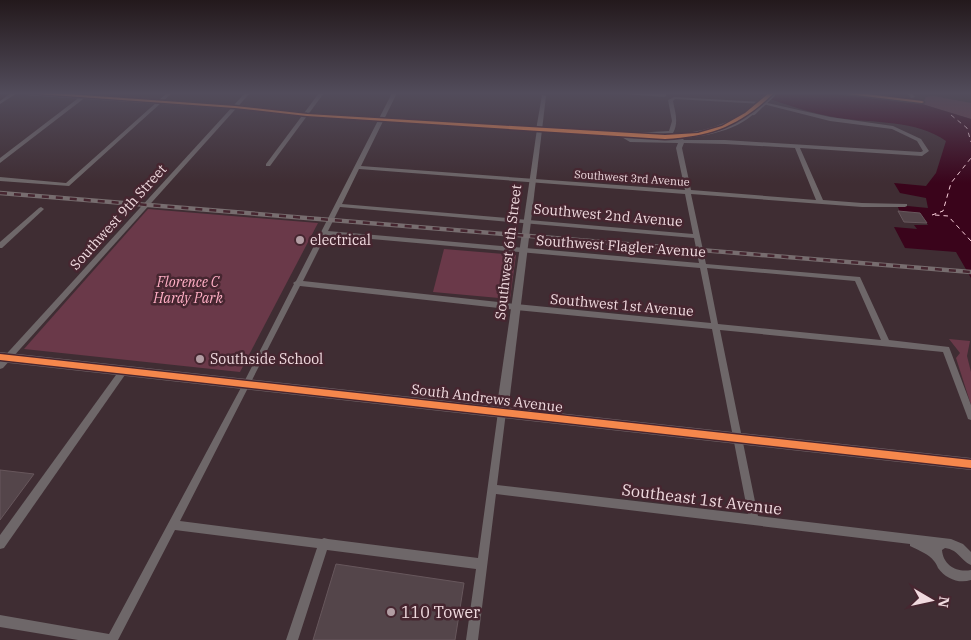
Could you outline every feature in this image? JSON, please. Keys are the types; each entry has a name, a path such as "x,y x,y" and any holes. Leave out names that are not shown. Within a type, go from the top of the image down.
{"main road":[{"path":"426,123 678,137 705,133 735,123"},
{"name":"South Andrews Avenue","path":"3,360 124,370 971,464"}],"street":[{"path":"0,161 51,123"},
{"path":"0,179 67,185 137,123"},
{"name":"Southwest 9th Street","path":"3,360 220,123"},
{"path":"268,165 301,123"},
{"path":"0,621 112,640 247,384 380,123"},
{"name":"Southwest 6th Street","path":"502,412 540,123"},
{"path":"633,135 670,132 673,130 675,123"},
{"path":"622,135 630,140 671,141 681,144 740,143 922,154 926,151 918,140 893,128 857,123"},
{"path":"681,144 688,192 736,439 754,520"},
{"path":"798,147 820,201"},
{"name":"Southwest 3rd Avenue","path":"357,167 688,192 905,205"},
{"name":"Southwest 2nd Avenue","path":"337,205 697,236"},
{"path":"0,246 41,209"},
{"name":"Southwest Flagler Avenue","path":"323,233 858,279 886,342"},
{"name":"Southwest 1st Avenue","path":"297,283 516,307 946,349 971,416"},
{"path":"0,544 124,370"},
{"path":"472,640 502,412"},
{"name":"Southeast 1st Avenue","path":"492,489 947,543 967,549"},
{"path":"172,525 482,564"},
{"name":"Southeast 1st Avenue","path":"908,539 928,548 952,573 970,577"},
{"path":"292,640 324,543"},
{"path":"938,558 936,553 939,545 947,543"},
{"path":"967,549 971,560"}],"green space":[{"name":"Florence C Hardy Park","path":"148,209 318,223 240,372 24,349"},
{"path":"444,249 516,255 510,299 433,292"},
{"path":"949,339 970,341 967,356 971,372 971,405 956,358 960,353"}],"shaded area":[{"path":"883,123 971,123 971,278 956,252 905,248 894,227 917,229 914,225 928,225 920,213 900,212 897,205 928,208 926,198 900,193 894,183 926,186 936,173 946,141 922,129"}],"building":[{"path":"898,211 920,213 927,223 904,222"},
{"path":"0,470 34,474 0,520"},
{"name":"110 Tower","path":"336,564 464,583 455,640 313,640"}],"ferry route":[{"path":"961,123 967,128 971,142"},
{"path":"932,215 943,211 951,183 971,158"},
{"path":"935,215 948,216 971,241"}],"railway":[{"path":"0,193 971,272"}],"cycle path":[{"path":"435,123 665,137 698,134 731,123"},
{"path":"0,357 971,464"}],"place":[{"name":"electrical","path":"300,240"},
{"name":"Southside School","path":"200,359"},
{"name":"110 Tower","path":"391,612"}]}
